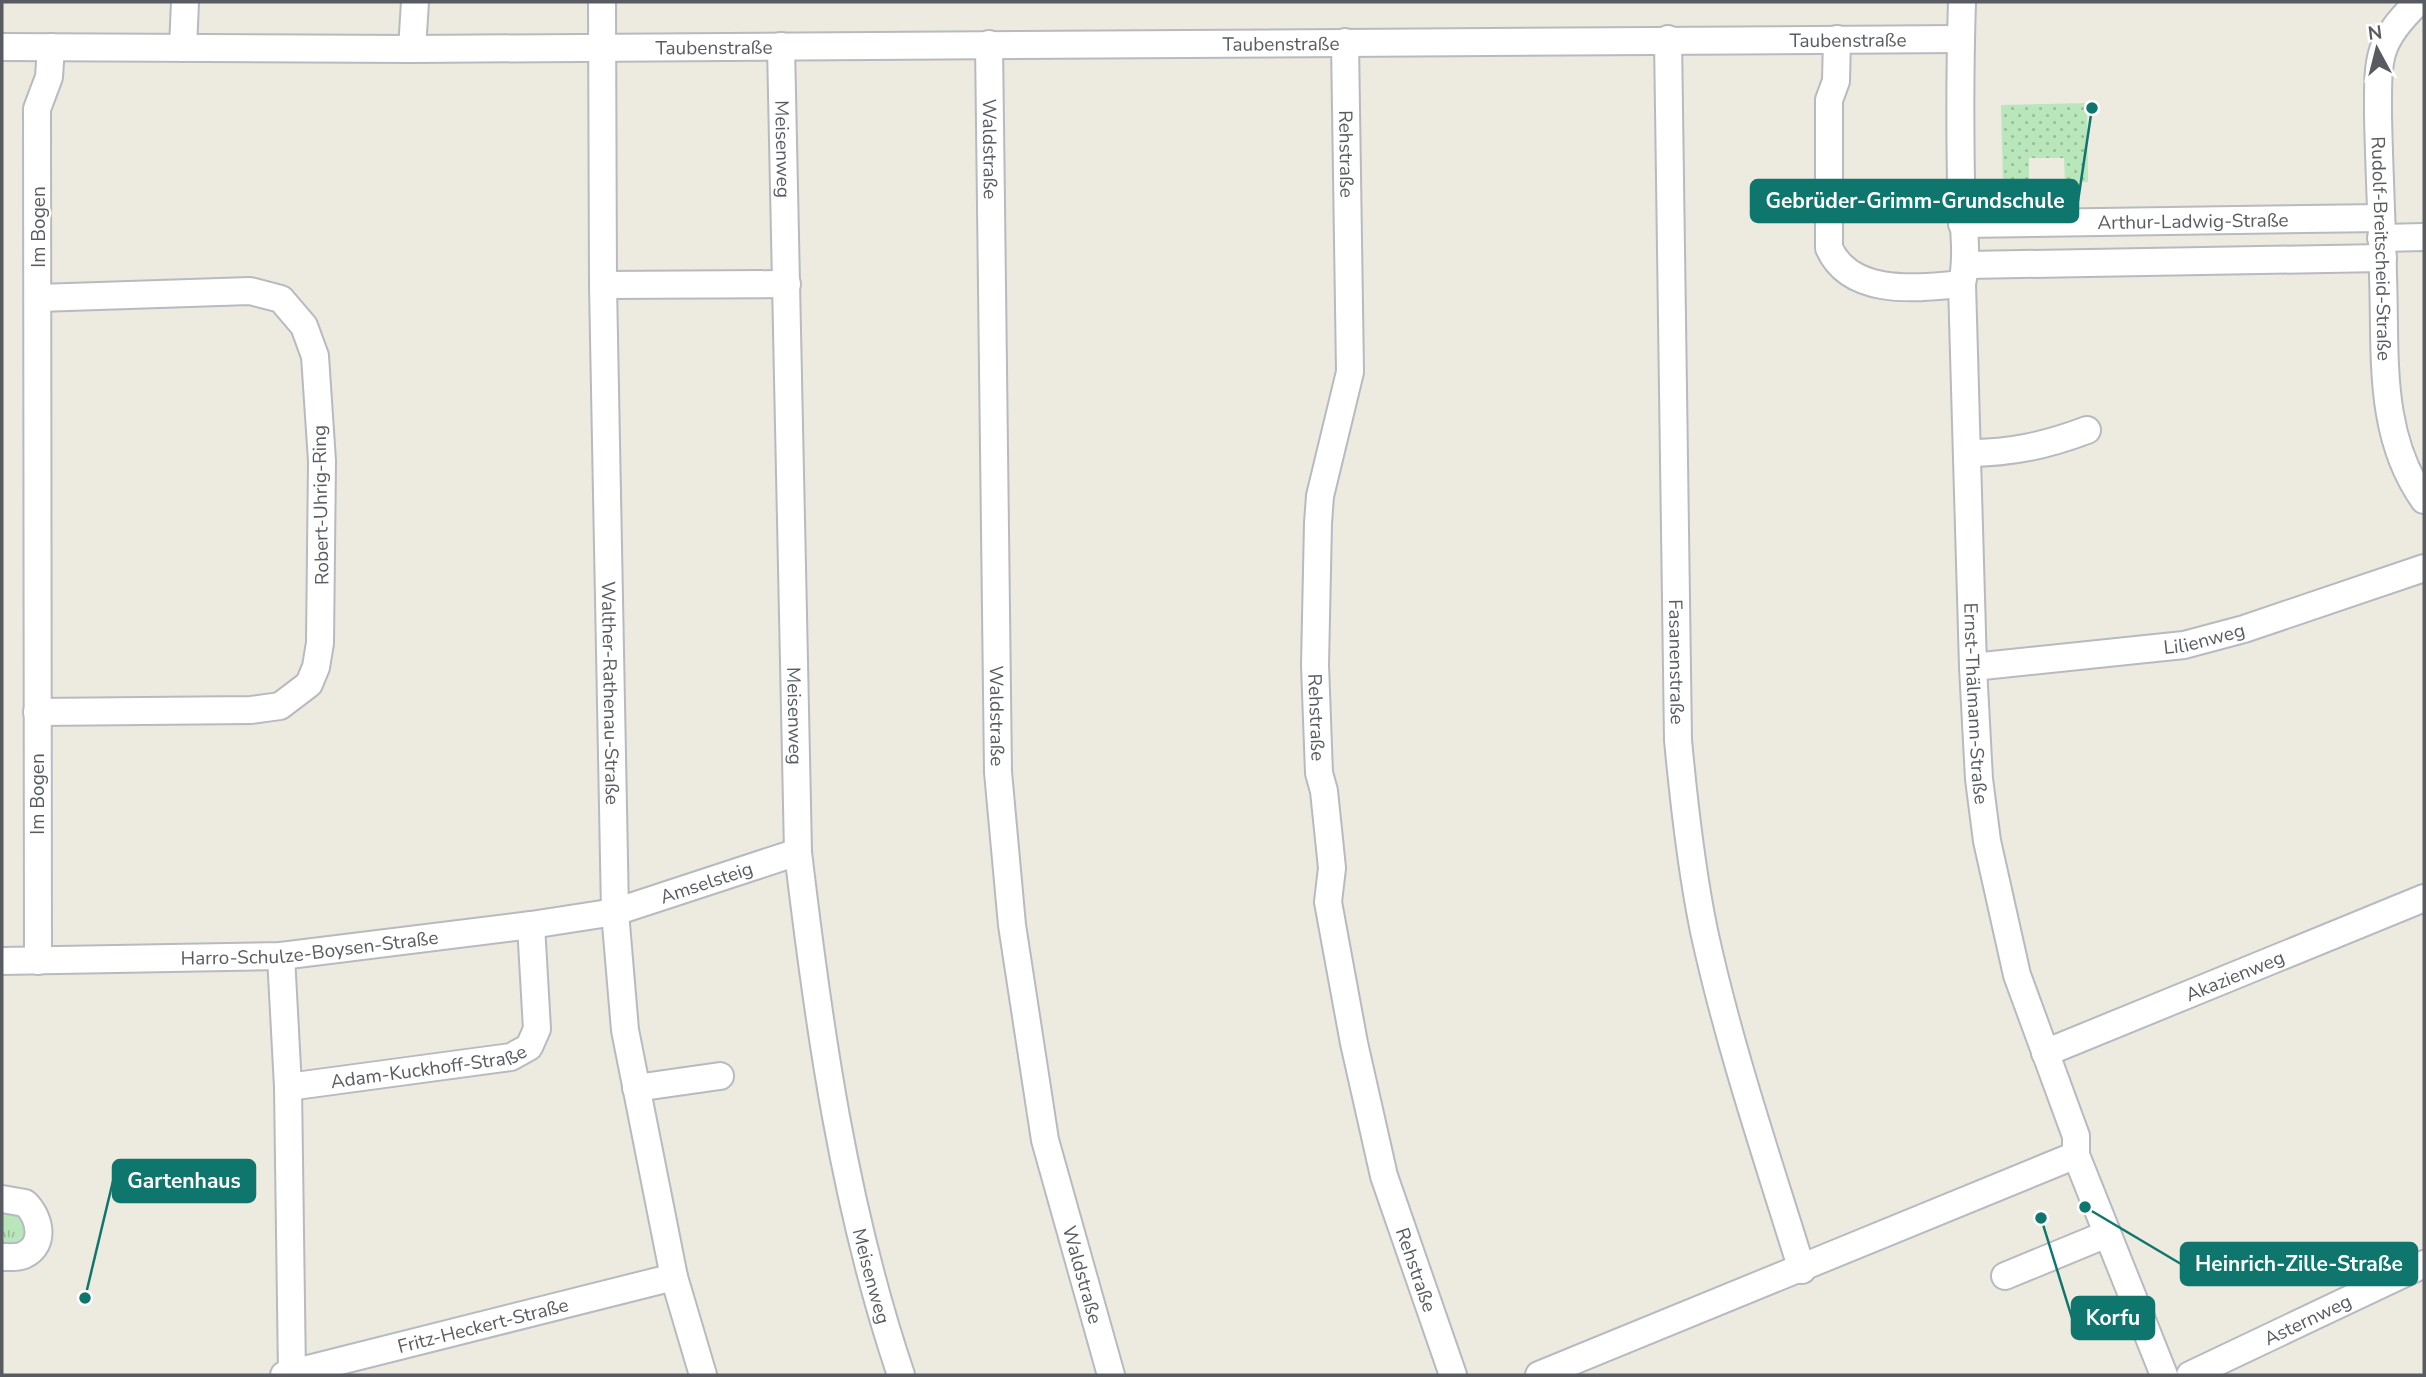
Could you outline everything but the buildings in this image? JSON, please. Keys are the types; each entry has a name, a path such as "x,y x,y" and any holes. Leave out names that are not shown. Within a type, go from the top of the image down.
{"street":[{"path":"183,48 185,2"},
{"path":"412,49 415,2"},
{"name":"Walther-Rathenau-Straße","path":"602,2 603,285 615,912 625,1030 636,1088 674,1277 703,1375"},
{"name":"Ernst-Thälmann-Straße","path":"1962,2 1962,224 1973,667 1979,779 1987,841 2006,936 2045,1054 2076,1136 2076,1155 2164,1375"},
{"name":"Rudolf-Breitscheid-Straße","path":"2418,2 2383,43 2378,73 2386,390 2389,418 2397,449 2410,478 2424,499"},
{"name":"Fasanenstraße","path":"1668,39 1678,740 1686,823 1704,930 1734,1050 1802,1270"},
{"name":"Arthur-Ladwig-Straße","path":"1837,39 1836,81 1829,100 1829,248 1840,267 1873,285 2382,238"},
{"name":"Taubenstraße","path":"603,46 1961,39"},
{"name":"Rehstraße","path":"1345,42 1350,372 1320,496 1318,536 1316,679 1319,773 1324,791 1332,868 1328,902 1354,1043 1384,1176 1453,1375"},
{"name":"Waldstraße","path":"989,44 998,772 1012,925 1045,1140 1111,1375"},
{"path":"2,47 412,49 603,46"},
{"name":"Meisenweg","path":"781,46 798,852 812,970 844,1164 867,1266 901,1375"},
{"name":"Im Bogen","path":"38,961 37,109 49,77 51,47"},
{"name":"Arthur-Ladwig-Straße","path":"1962,224 2382,238 2424,237"},
{"path":"603,285 787,284"},
{"name":"Robert-Uhrig-Ring","path":"37,712 251,710 280,706 297,695 309,684 320,643 322,461 315,356 304,326 281,299 250,291 38,298"},
{"path":"1968,453 2001,453 2038,448 2087,430"},
{"name":"Lilienweg","path":"1973,667 2184,645 2244,629 2424,568"},
{"name":"Amselsteig","path":"615,912 798,852"},
{"name":"Akazienweg","path":"2045,1054 2424,898"},
{"name":"Harro-Schulze-Boysen-Straße","path":"2,961 281,956 615,912"},
{"name":"Adam-Kuckhoff-Straße","path":"288,1087 510,1057 529,1047 537,1029 531,925"},
{"path":"281,956 288,1087 289,1375"},
{"path":"636,1088 720,1076"},
{"path":"1539,1375 1802,1270 2076,1155"},
{"path":"2,1199 25,1203 37,1217 39,1226 38,1236 29,1252 23,1256 2,1257"},
{"path":"2005,1276 2107,1234"},
{"name":"Asternweg","path":"2190,1375 2424,1264"},
{"name":"Fritz-Heckert-Straße","path":"289,1375 674,1277"}],"green space":[{"path":"2087,103 2088,182 2065,182 2064,158 2029,158 2029,183 2003,183 2001,105"},
{"path":"2,1203 17,1205 32,1236 2,1253"}],"place":[{"name":"Gebrüder-Grimm-Grundschule","path":"2092,108"},
{"name":"Heinrich-Zille-Straße","path":"2085,1207"},
{"name":"Korfu","path":"2041,1218"},
{"name":"Gartenhaus","path":"85,1298"}]}
